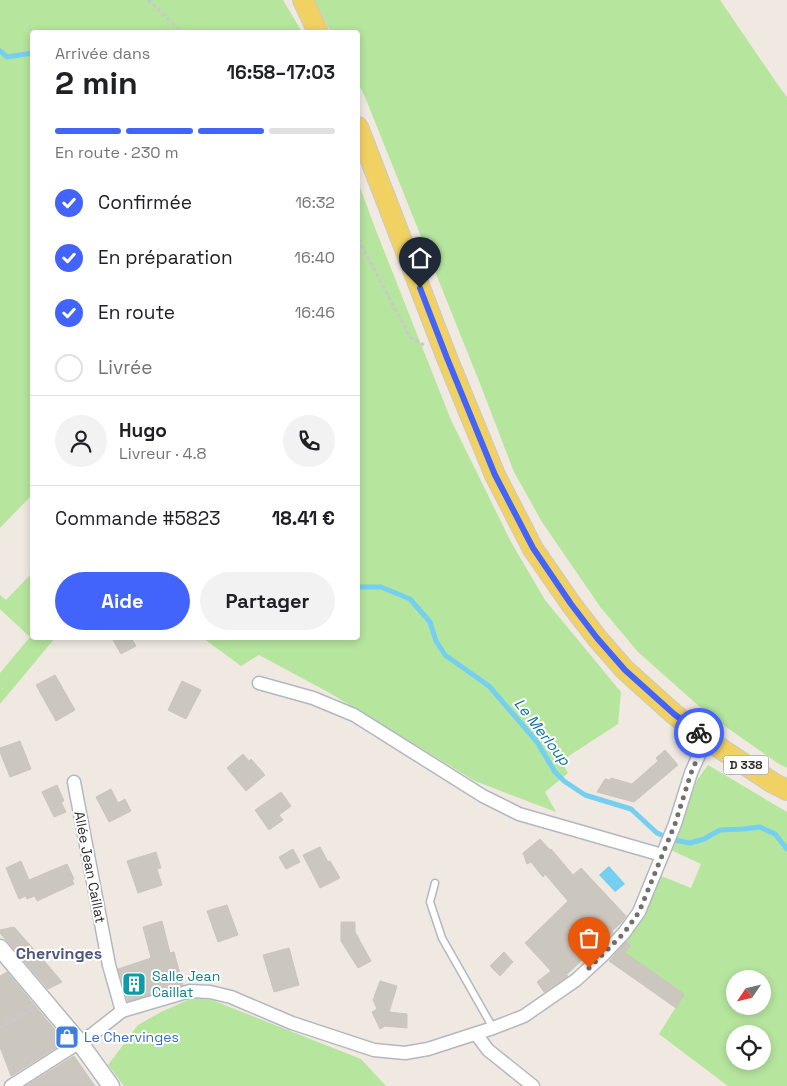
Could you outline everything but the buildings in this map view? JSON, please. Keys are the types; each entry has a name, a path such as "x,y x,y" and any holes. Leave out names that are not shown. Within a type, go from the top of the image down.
{"main road":[{"path":"303,0 317,30"},
{"name":"D 338","path":"360,131 447,358 495,475 533,548 571,604 625,670 674,714 706,738 773,783 787,790"}],"street":[{"path":"259,683 313,698 354,715 483,796 519,814 663,853"},
{"path":"11,1086 94,1034 122,1011 190,991 210,992 231,997 292,1024 374,1050 405,1053 428,1049 524,1016 576,980 624,933 639,912 675,824 691,773 706,738"},
{"name":"Allée Jean Caillat","path":"74,782 109,965 122,1011"},
{"path":"0,948 80,1043 111,1086"},
{"path":"476,1034 488,1050 533,1086"}],"lane":[{"path":"436,883 430,902 442,938 493,1028"}],"path":[{"path":"148,0 180,30"},
{"path":"360,243 410,337 447,358"},
{"path":"0,1028 45,1001"}],"green space":[{"path":"0,0 283,0 301,30 30,30 30,497 0,528"},
{"path":"314,0 720,0 787,97 787,768 709,715 638,652 601,608 542,522 514,472 360,87 360,30 330,30"},
{"path":"360,187 451,420 511,542 545,600 621,692 618,724 561,761 568,773 545,792 556,812 475,781 328,692 259,655 241,666 206,640 360,640"},
{"path":"30,575 30,637 0,609 0,595 6,600"},
{"path":"30,637 30,640 53,640 0,704 0,673"},
{"path":"708,765 787,812 787,1086 728,1086 659,1034 684,994 617,948 639,923 661,876 691,888 701,864 671,850 697,780"},
{"path":"192,998 212,1000 361,1059 386,1086 124,1086 108,1065 138,1025"}],"water":[{"path":"609,866 625,884 615,892 599,875"}],"waterway":[{"name":"Le Merloup","path":"0,51 7,57 30,53"},
{"name":"Le Merloup","path":"360,587 381,587 410,599 430,622 436,641 445,655 489,686 537,742 555,772 564,781 585,795 631,809 657,833 674,840 690,843 704,839 720,830 760,827 775,834 787,849"}],"way so far":[{"path":"589,968 624,933 639,912 675,824 691,773 706,738 699,733"}],"place":[{"name":"Salle Jean Caillat","path":"134,984"},
{"name":"Le Chervinges","path":"67,1037"}],"district":[{"name":"Chervinges","path":"59,953"}],"route":[{"path":"420,288 495,475 533,548 571,604 625,670 674,714 699,733"}]}
